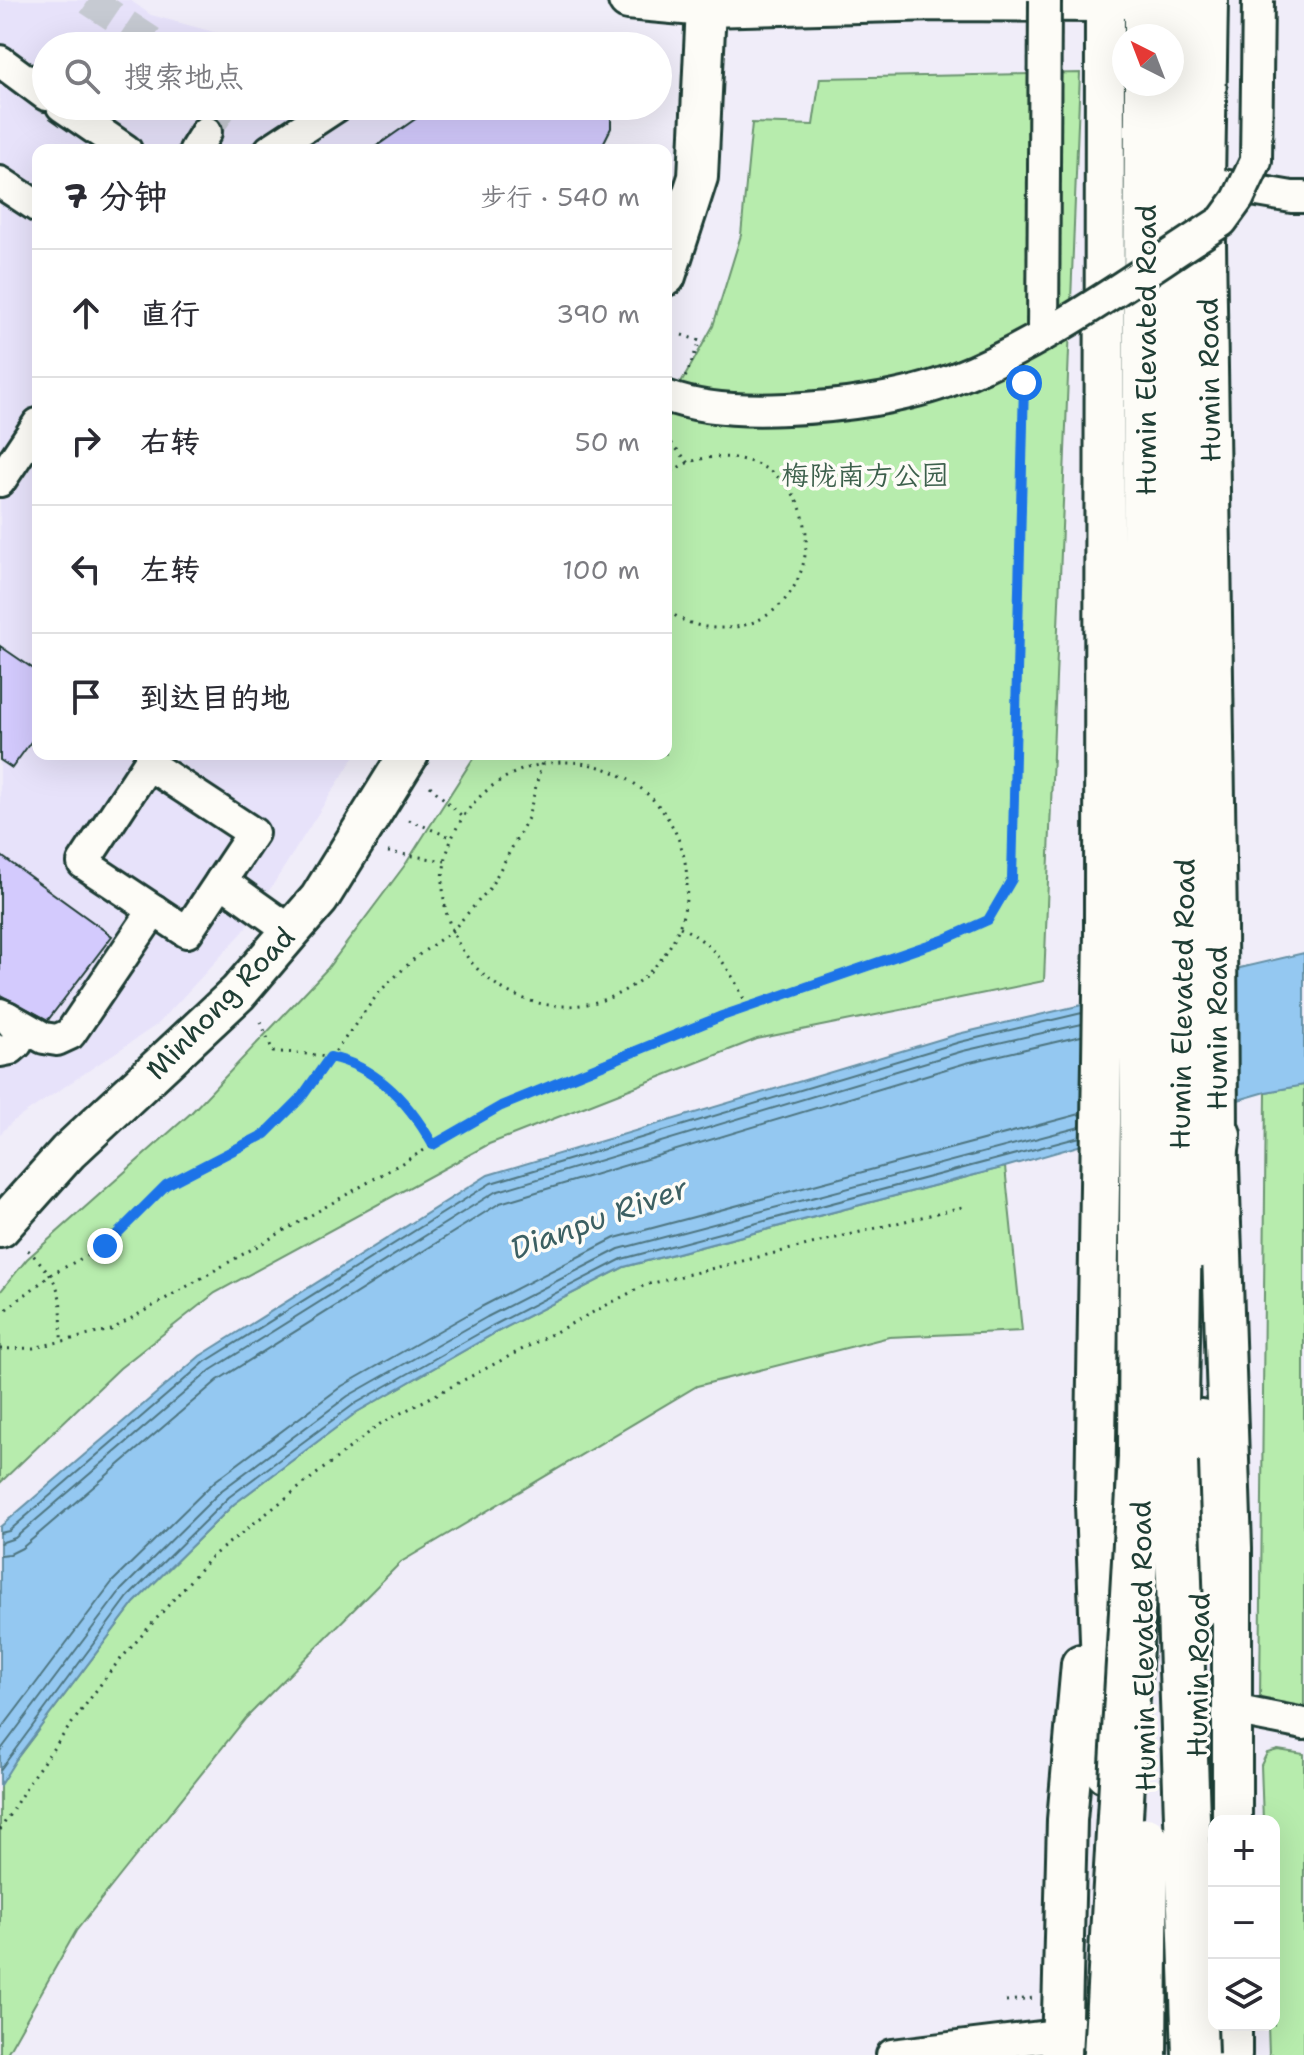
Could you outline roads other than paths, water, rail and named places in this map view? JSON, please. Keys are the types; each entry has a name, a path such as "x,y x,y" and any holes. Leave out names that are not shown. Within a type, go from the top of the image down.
{"highway":[{"path":"1116,0 1137,24"},
{"name":"Humin Elevated Road","path":"1158,1460 1184,919 1180,0"},
{"name":"Humin Elevated Road","path":"1147,96 1158,1460 1191,2043"},
{"name":"Humin Road","path":"1191,2043 1202,1355 1198,1271 1218,1135"},
{"path":"1120,2048 1158,1460"}],"main road":[{"path":"628,0 706,7 1116,0 1095,1505 1120,2048"},
{"name":"Humin Road","path":"1208,0 1205,182 1218,1135"},
{"path":"672,257 698,177 706,7"},
{"name":"Minhong Road","path":"14,1239 68,1152 238,993 319,899 405,760"},
{"path":"1218,1135 1232,1548 1232,1815"},
{"path":"1061,2045 1067,1820 1095,1505"},
{"path":"1232,2031 1232,2055"}],"street":[{"path":"1043,335 1045,0"},
{"path":"672,398 746,411 810,409 880,399 952,380 1020,349 1222,221 1238,199 1256,161 1258,0"},
{"path":"0,64 32,86"},
{"path":"82,120 117,144"},
{"path":"279,144 316,120"},
{"path":"0,182 32,203"},
{"path":"1205,182 1304,197"},
{"path":"0,481 32,433"},
{"path":"148,764 253,833 221,881 187,932 83,863 148,764"},
{"path":"221,881 291,931"},
{"path":"2,1050 57,1040 70,1034 154,910"},
{"path":"3,1015 44,1038 57,1040"},
{"path":"2,1050 17,1043 19,1031 3,1015"},
{"path":"1233,1710 1304,1724"},
{"path":"892,2055 1061,2045 1120,2048 1191,2043"}],"water":[{"name":"Dianpu River","path":"1304,953 1304,1085 1266,1092 1005,1167 624,1267 495,1333 357,1412 234,1504 134,1603 0,1785 0,1527 200,1356 488,1175 958,1034"}],"tunnel":[{"path":"89,0 137,32"},
{"path":"206,132 214,120"}],"park label":[{"name":"梅陇南方公园","path":"865,475"}]}
